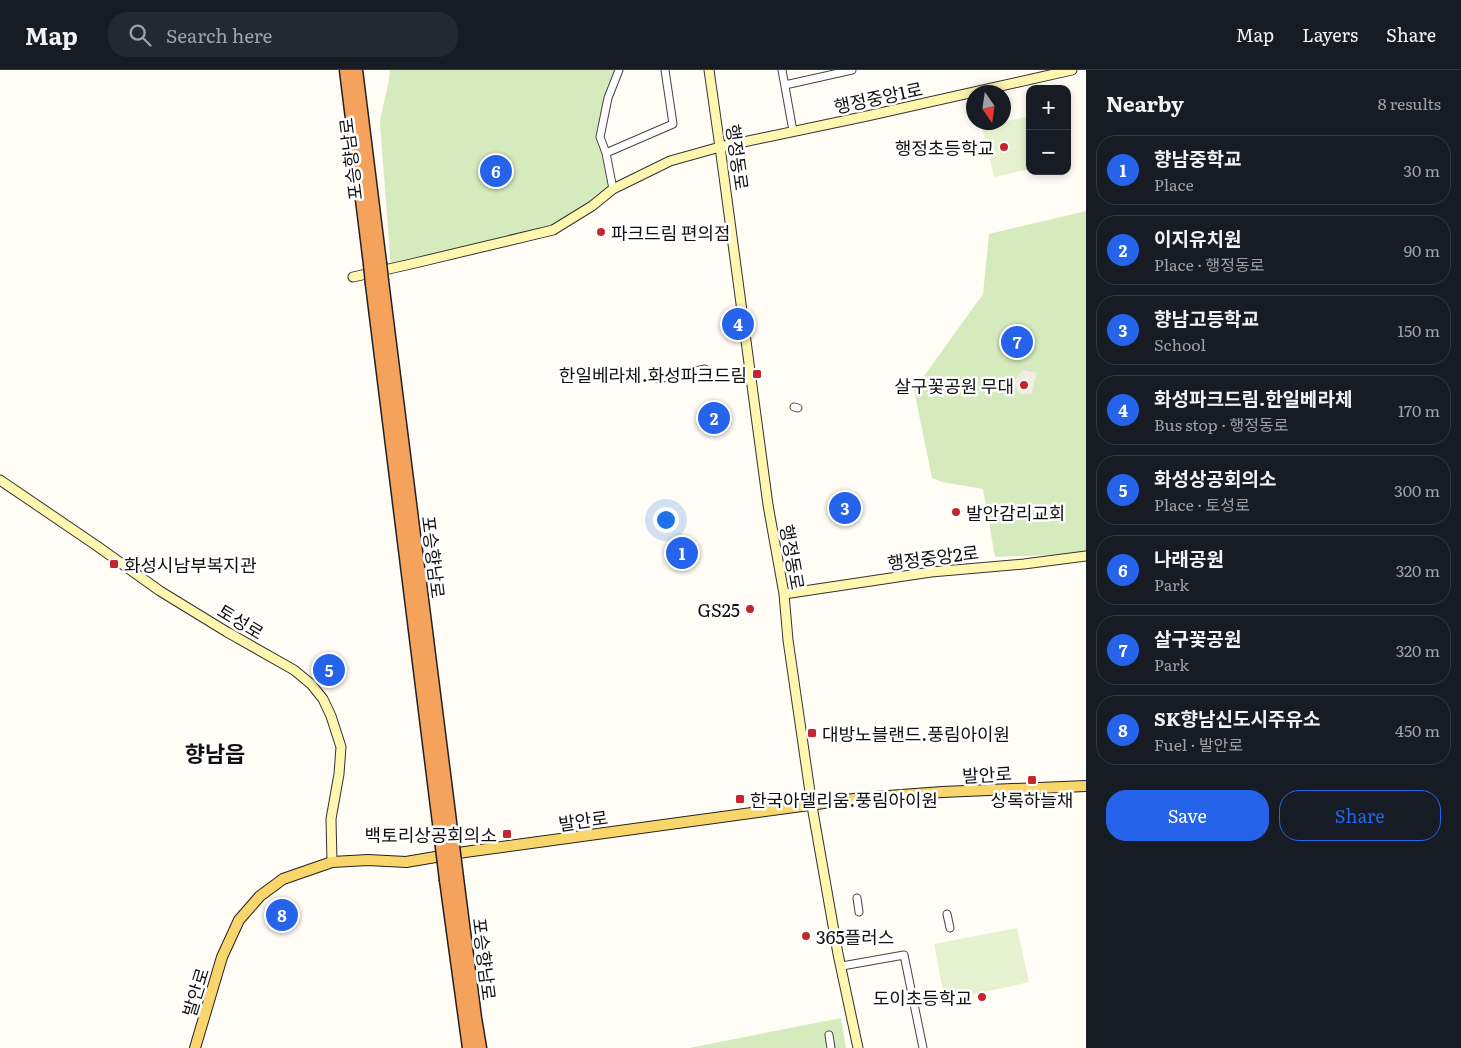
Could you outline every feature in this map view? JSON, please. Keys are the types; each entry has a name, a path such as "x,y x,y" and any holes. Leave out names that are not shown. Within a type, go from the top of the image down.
{"highway":[{"name":"포승향남로","path":"346,70 375,264"},
{"name":"포승향남로","path":"356,70 377,283 451,879 463,1012 469,1048"},
{"name":"포승향남로","path":"451,879 480,1048"},
{"path":"461,1048 463,1012"}],"main road":[{"name":"발안로","path":"196,1048 222,957 239,920 260,896 283,879 332,862 368,860 406,862 465,852 861,798 942,792 1086,786"}],"street":[{"path":"613,188 606,153 600,136 608,98 619,70"},
{"path":"606,153 673,124 665,70"},
{"name":"행정동로","path":"708,70 768,505 784,594 788,640 812,806 838,954 858,1048"},
{"path":"782,70 793,131"},
{"path":"785,85 852,70"},
{"name":"행정중앙1로","path":"353,276 553,230 592,206 613,188 670,161 720,147 1072,70"},
{"path":"658,379 705,369"},
{"name":"토성로","path":"0,480 160,591 294,670 311,684 323,699 331,716 341,747 340,774 331,818 332,862"},
{"name":"행정중앙2로","path":"784,594 931,572 1024,564 1086,556"},
{"path":"857,898 859,912"},
{"path":"947,914 950,928"},
{"path":"842,966 904,954 923,1048"},
{"path":"829,1035 832,1048"}],"green space":[{"path":"390,70 619,70 600,136 613,189 553,230 391,268 380,123"},
{"path":"1026,117 1026,170 994,177 983,130 1011,130 1011,120"},
{"path":"1086,211 1086,554 995,557 983,489 942,482 932,478 914,390 983,294 989,234"},
{"path":"1017,928 1029,982 945,1001 934,944"},
{"path":"841,1018 846,1048 689,1048"}],"shaded area":[{"name":"살구꽃공원 무대","path":"1023,370 1037,373 1031,394 1020,394 1014,382"}],"place":[{"name":"행정초등학교","path":"1004,147"},
{"name":"나래공원","path":"496,171"},
{"name":"파크드림 편의점","path":"601,232"},
{"name":"화성파크드림.한일베라체","path":"738,324"},
{"name":"살구꽃공원","path":"1017,342"},
{"name":"한일베라체.화성파크드림","path":"757,374"},
{"name":"살구꽃공원 무대","path":"1024,385"},
{"name":"이지유치원","path":"714,418"},
{"name":"향남고등학교","path":"845,508"},
{"name":"발안감리교회","path":"956,512"},
{"name":"향남중학교","path":"682,553"},
{"name":"화성시남부복지관","path":"114,564"},
{"name":"GS25","path":"750,609"},
{"name":"화성상공회의소","path":"329,670"},
{"name":"대방노블랜드.풍림아이원","path":"812,733"},
{"name":"상록하늘채","path":"1032,780"},
{"name":"한국아델리움.풍림아이원","path":"740,799"},
{"name":"백토리상공회의소","path":"507,834"},
{"name":"SK향남신도시주유소","path":"282,915"},
{"name":"365플러스","path":"806,936"},
{"name":"도이초등학교","path":"982,997"}],"district":[{"name":"향남읍","path":"215,752"}]}
